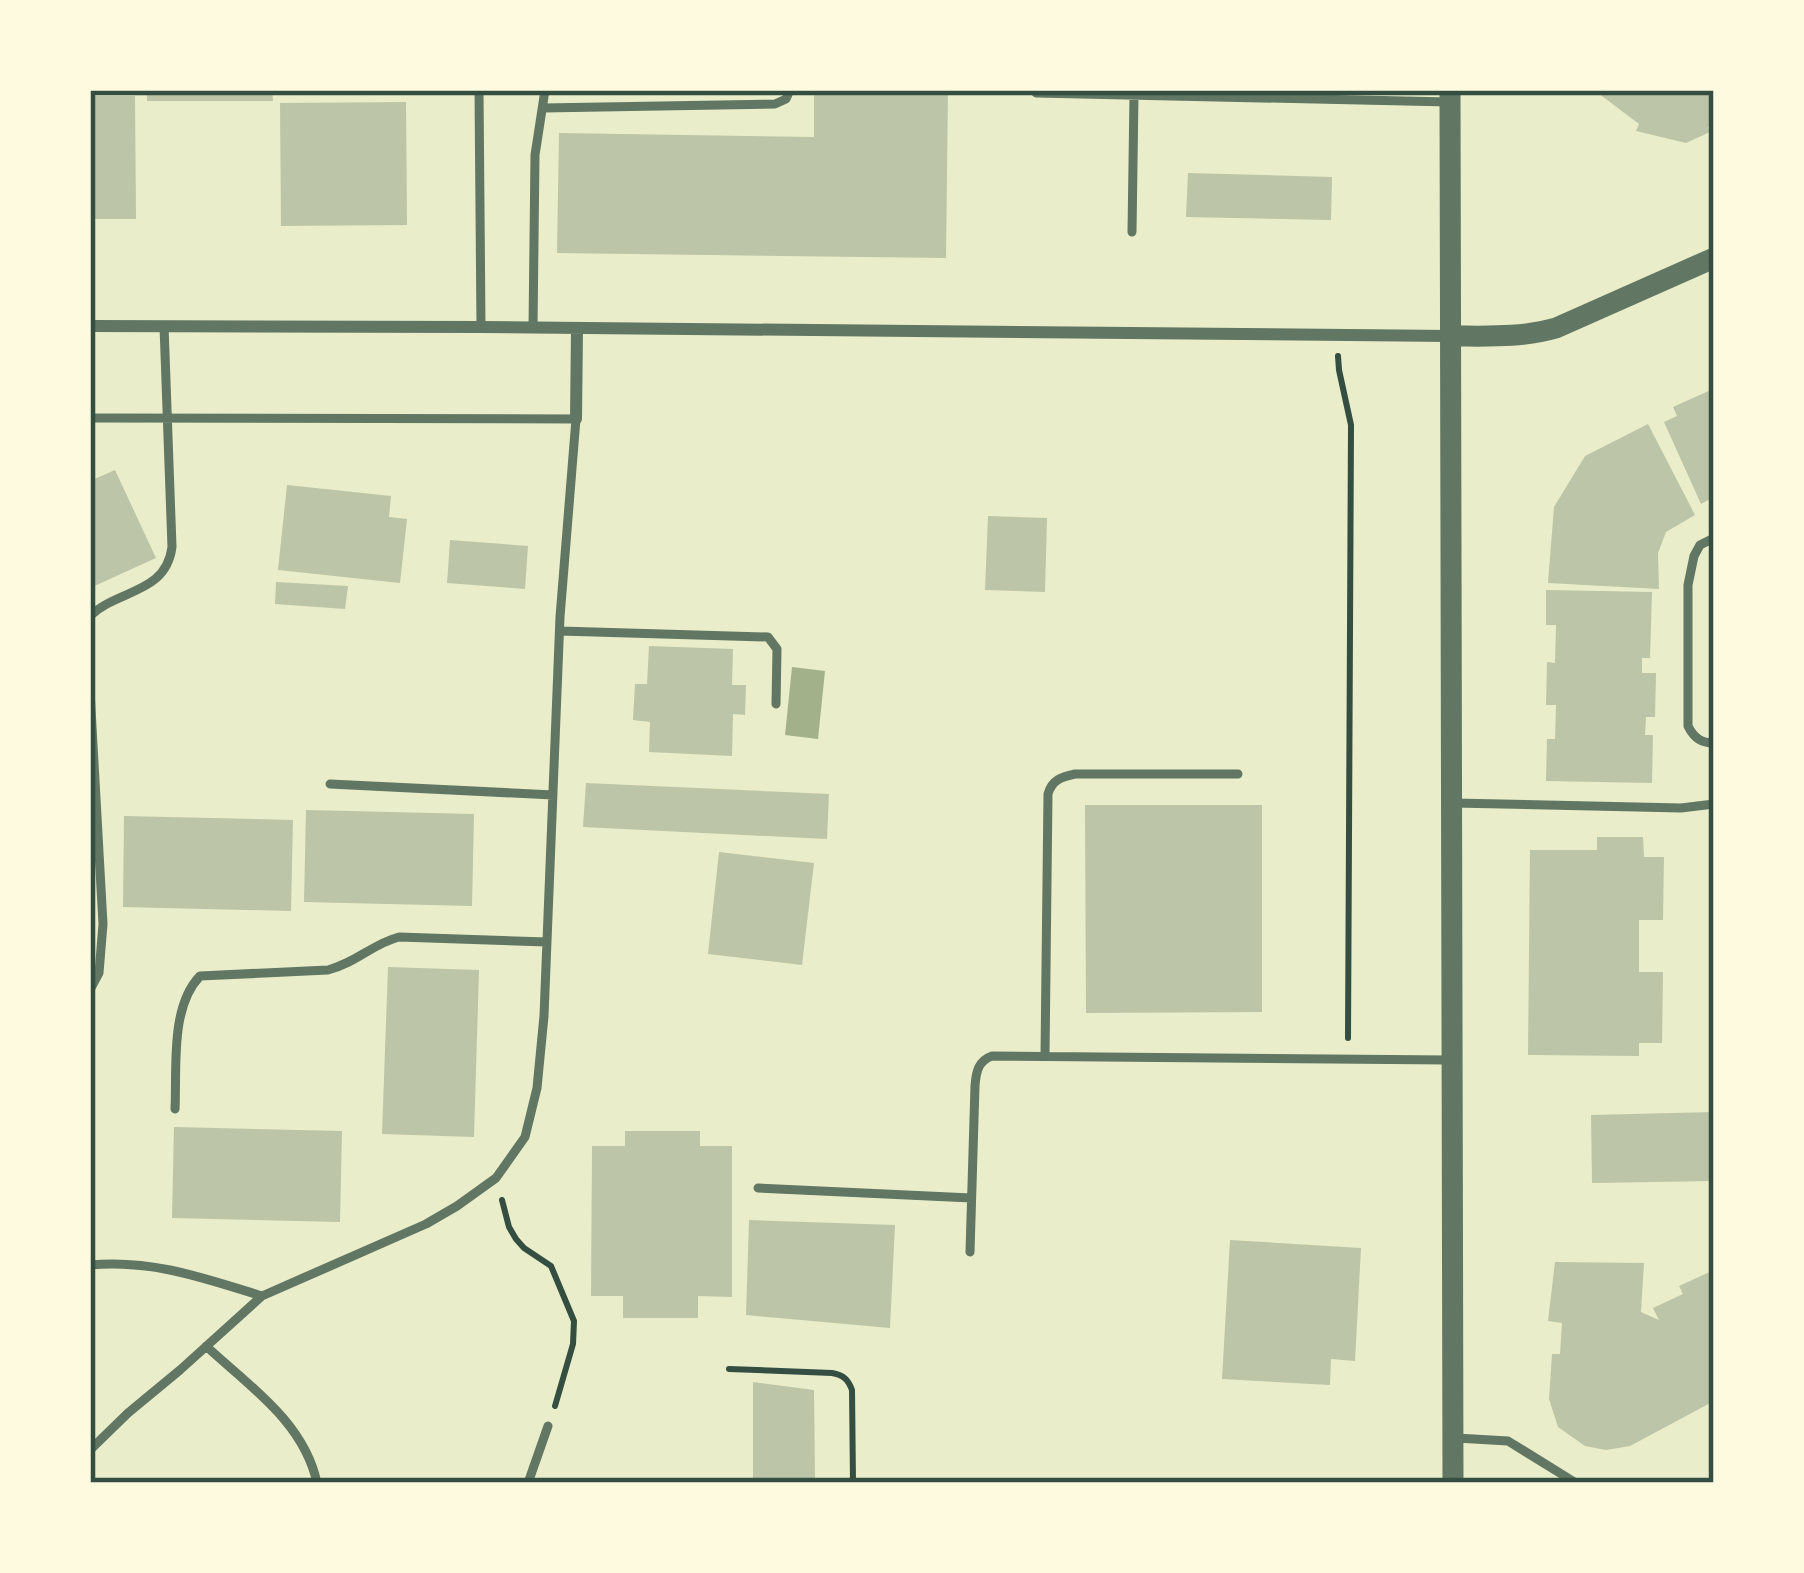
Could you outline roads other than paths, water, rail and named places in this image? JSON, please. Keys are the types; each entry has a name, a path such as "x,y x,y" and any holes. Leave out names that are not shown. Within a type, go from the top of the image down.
{"street":[{"path":"1450,96 1454,1483"},
{"path":"90,326 1511,336 1556,328 1714,258"},
{"path":"577,328 577,419"}],"lane":[{"path":"479,90 481,327"},
{"path":"533,328 535,155 544,90"},
{"path":"543,108 776,104 790,90"},
{"path":"1036,93 1450,96"},
{"path":"1132,232 1134,95"},
{"path":"90,616 155,581 170,562 164,325"},
{"path":"90,418 577,419 560,631 542,1055 525,1137 496,1178 426,1224 262,1296 90,1450"},
{"path":"1714,538 1700,545 1688,584 1688,726 1703,743 1714,743"},
{"path":"560,631 767,637 777,649 776,704"},
{"path":"90,691 104,924 99,973 90,990"},
{"path":"1045,1057 1051,785 1061,777 1089,773 1238,774"},
{"path":"330,784 553,795"},
{"path":"1453,802 1682,808 1714,804"},
{"path":"175,1109 183,1006 200,976 328,970 399,938 547,942"},
{"path":"970,1252 975,1086 980,1063 992,1056 1453,1060"},
{"path":"758,1188 971,1198"},
{"path":"90,1265 167,1268 262,1296"},
{"path":"206,1346 293,1428 311,1460 316,1483"},
{"path":"528,1483 548,1426"},
{"path":"1453,1438 1508,1441 1576,1483"}]}
